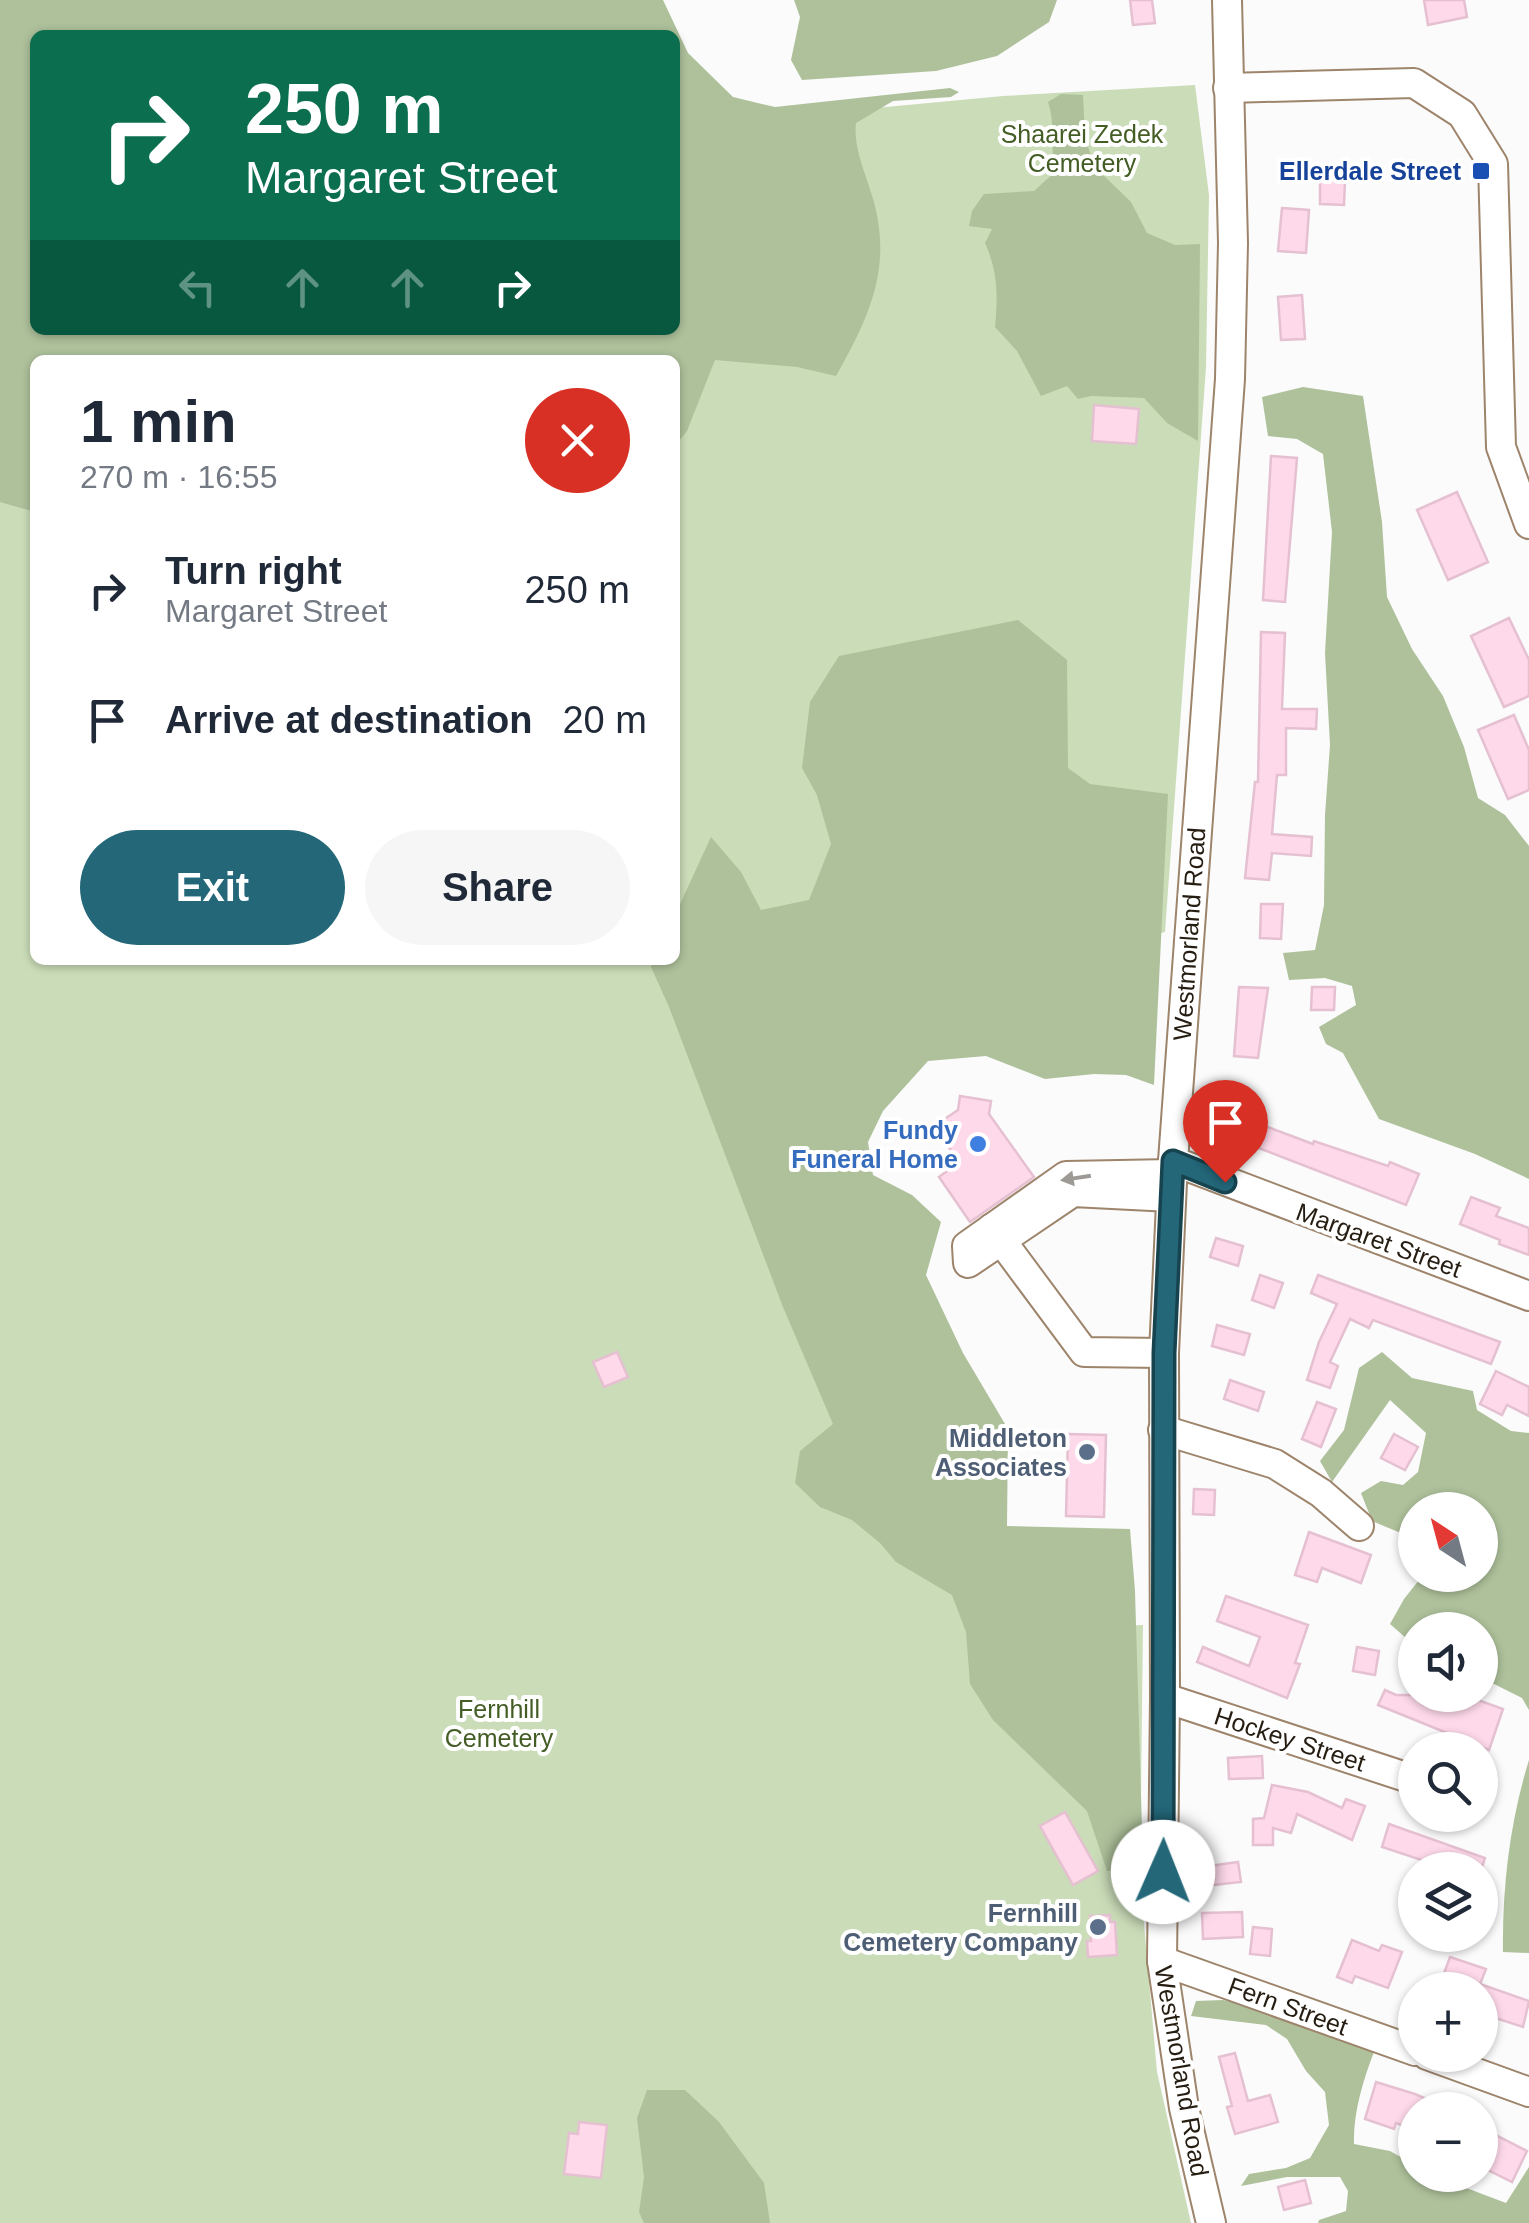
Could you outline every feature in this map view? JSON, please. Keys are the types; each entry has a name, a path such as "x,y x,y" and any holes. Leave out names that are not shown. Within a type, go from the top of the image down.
{"street":[{"name":"Westmorland Road","path":"1211,2223 1184,2108 1162,1961 1163,1430 1172,1178 1230,379 1233,243 1228,0"},
{"path":"1228,88 1414,84 1462,114 1493,164 1500,447 1519,473 1529,524"},
{"name":"Margaret Street","path":"1164,1353 1084,1352 996,1234 1073,1192 1172,1178 1529,1296"},
{"path":"1163,1430 1275,1464 1320,1493 1359,1526"},
{"name":"Hockey Street","path":"1165,1698 1398,1774"},
{"name":"Fern Street","path":"1162,1961 1398,2045"},
{"path":"1473,2072 1529,2092"}],"green space":[{"path":"0,0 663,0 677,30 30,30 30,335 680,335 680,36 688,53 733,97 775,107 950,88 959,92 951,97 893,101 856,123 858,152 879,224 879,270 859,333 836,376 797,367 715,360 680,440 680,355 30,355 30,511 0,502"},
{"path":"794,0 1057,0 1049,22 997,56 936,71 802,80 791,60 800,17"},
{"name":"Fernhill Cemetery","path":"1195,85 1209,195 1206,367 1165,932 789,1033 1004,1629 1143,1625 1140,1878 1157,2072 1191,2223 0,2223 0,245 30,318 30,335 680,335 680,324 854,110 1003,96"},
{"name":"Shaarei Zedek Cemetery","path":"1061,94 1083,95 1085,137 1091,156 1101,173 1131,202 1147,233 1175,245 1200,244 1198,441 1167,423 1144,398 1078,399 1067,386 1041,396 1017,351 995,327 996,284 985,243 992,229 969,226 972,211 984,194 1034,191 1055,172 1048,102"},
{"path":"1303,387 1363,396 1382,522 1387,597 1412,649 1443,696 1464,747 1478,798 1505,815 1529,846 1529,1179 1475,1154 1379,1119 1343,1053 1326,1044 1319,1027 1356,1005 1352,986 1325,978 1289,980 1283,953 1315,950 1324,905 1330,745 1325,653 1332,532 1323,454 1297,439 1268,436 1262,397"},
{"path":"1018,620 1067,660 1068,768 1090,784 1168,794 1154,1085 1126,1075 1045,1079 986,1056 928,1061 883,1111 868,1142 873,1175 912,1195 941,1222 926,1275 963,1353 1008,1429 1007,1526 1130,1529 1142,1829 1135,1870 1107,1871 1087,1811 993,1720 970,1684 966,1632 952,1595 896,1562 852,1520 820,1507 795,1483 800,1451 833,1424 783,1307 651,967 680,965 680,904 711,837 741,872 761,910 809,900 831,844 817,795 802,768 810,702 839,656"},
{"path":"1382,1352 1412,1378 1473,1391 1477,1410 1511,1431 1529,1433 1529,1710 1522,1698 1498,1686 1498,1612 1398,1612 1398,1631 1390,1624 1410,1592 1498,1592 1498,1492 1398,1492 1398,1532 1372,1521 1361,1493 1381,1481 1403,1485 1418,1472 1426,1433 1390,1400 1332,1482 1320,1461 1344,1430 1359,1368"},
{"path":"1529,1760 1529,1953 1503,1952 1509,1854"},
{"path":"1223,2000 1267,2011 1374,2052 1360,2097 1354,2144 1398,2155 1398,2192 1477,2192 1506,2203 1529,2167 1529,2223 1318,2223 1346,2211 1348,2191 1340,2177 1287,2177 1241,2186 1249,2174 1286,2168 1310,2158 1329,2125 1325,2092 1306,2071 1287,2039 1266,2025 1191,2016 1196,2001"},
{"path":"647,2090 685,2090 719,2122 764,2183 770,2223 644,2223 639,2212 644,2177 637,2118"}],"building":[{"path":"1130,0 1152,0 1155,23 1133,25"},
{"path":"1424,0 1464,0 1467,17 1428,25"},
{"path":"1320,180 1345,181 1344,205 1320,204"},
{"path":"1282,208 1309,210 1306,253 1278,251"},
{"path":"1302,295 1305,339 1281,340 1278,297"},
{"path":"1094,405 1139,409 1136,444 1092,441"},
{"path":"1271,456 1297,458 1285,602 1263,600"},
{"path":"1457,492 1488,562 1448,580 1417,510"},
{"path":"1509,618 1529,660 1529,696 1504,707 1471,636"},
{"path":"1261,632 1285,633 1282,709 1317,709 1316,729 1286,728 1286,775 1277,775 1272,834 1312,837 1311,856 1272,853 1269,880 1245,878 1258,782"},
{"path":"1514,715 1529,750 1529,790 1508,799 1478,730"},
{"path":"1261,904 1283,904 1281,939 1260,938"},
{"path":"1239,987 1268,988 1258,1058 1234,1056"},
{"path":"1312,987 1335,987 1334,1010 1311,1010"},
{"name":"Fundy Funeral Home","path":"960,1096 991,1101 989,1114 1034,1177 970,1222 939,1177 959,1162 934,1126 958,1110"},
{"path":"1228,1105 1250,1106 1249,1120 1313,1144 1314,1141 1388,1166 1390,1162 1419,1174 1406,1205 1256,1147 1260,1136 1226,1135"},
{"path":"1471,1197 1500,1208 1496,1216 1529,1228 1529,1255 1460,1224"},
{"path":"1216,1238 1243,1246 1238,1266 1210,1257"},
{"path":"1260,1275 1283,1283 1274,1308 1252,1300"},
{"path":"1318,1275 1500,1342 1491,1364 1373,1320 1369,1328 1350,1319 1330,1362 1338,1366 1330,1388 1307,1380 1337,1304 1311,1293"},
{"path":"1217,1325 1250,1334 1244,1355 1212,1346"},
{"path":"617,1352 628,1377 604,1387 593,1362"},
{"path":"1496,1371 1529,1387 1529,1416 1507,1405 1502,1415 1480,1404"},
{"path":"1230,1380 1264,1392 1258,1411 1224,1399"},
{"path":"1317,1402 1336,1409 1321,1447 1302,1439"},
{"path":"1068,1434 1106,1435 1104,1517 1066,1516"},
{"path":"1394,1434 1418,1447 1405,1470 1381,1458"},
{"path":"1194,1489 1215,1490 1214,1515 1193,1514"},
{"path":"1309,1532 1371,1555 1361,1583 1322,1568 1317,1582 1295,1575"},
{"path":"1226,1596 1308,1625 1295,1663 1300,1664 1287,1698 1197,1662 1203,1647 1249,1666 1260,1637 1217,1621"},
{"path":"1357,1647 1379,1651 1375,1675 1353,1671"},
{"path":"1385,1690 1398,1695 1398,1712 1503,1709 1495,1732 1445,1732 1378,1705"},
{"path":"1262,1756 1263,1778 1229,1779 1228,1758"},
{"path":"1272,1785 1308,1792 1342,1808 1346,1799 1365,1806 1352,1840 1297,1814 1291,1833 1273,1828 1273,1845 1253,1845 1253,1819 1264,1818"},
{"path":"1065,1812 1098,1871 1073,1885 1040,1826"},
{"path":"1389,1824 1398,1827 1398,1832 1412,1832 1468,1852 1398,1852 1382,1847"},
{"path":"1238,1862 1241,1882 1204,1886 1202,1867"},
{"path":"1242,1912 1243,1937 1203,1939 1202,1913"},
{"path":"1110,1915 1110,1922 1115,1922 1117,1955 1088,1957 1090,1916"},
{"path":"1253,1927 1272,1929 1270,1956 1250,1954"},
{"path":"1352,1940 1379,1951 1382,1945 1402,1952 1388,1988 1355,1976 1352,1983 1337,1977"},
{"path":"1450,1957 1486,1969 1485,1972 1445,1972"},
{"path":"1498,1990 1529,2001 1523,2027 1498,2019"},
{"path":"1235,2053 1248,2101 1270,2095 1278,2122 1235,2134 1219,2057"},
{"path":"1376,2082 1408,2092 1398,2092 1398,2124 1394,2129 1365,2119"},
{"path":"579,2122 607,2125 601,2178 564,2174 569,2133 578,2134"},
{"path":"1498,2136 1527,2151 1512,2182 1498,2175"},
{"path":"1305,2180 1311,2203 1284,2210 1278,2187"}],"place":[{"name":"Ellerdale Street","path":"1481,171"},
{"name":"Fundy Funeral Home","path":"978,1144"},
{"name":"Middleton Associates","path":"1087,1452"},
{"name":"Fernhill Cemetery Company","path":"1098,1927"}],"route":[{"path":"1163,1872 1164,1353 1173,1161 1225,1182"}]}
